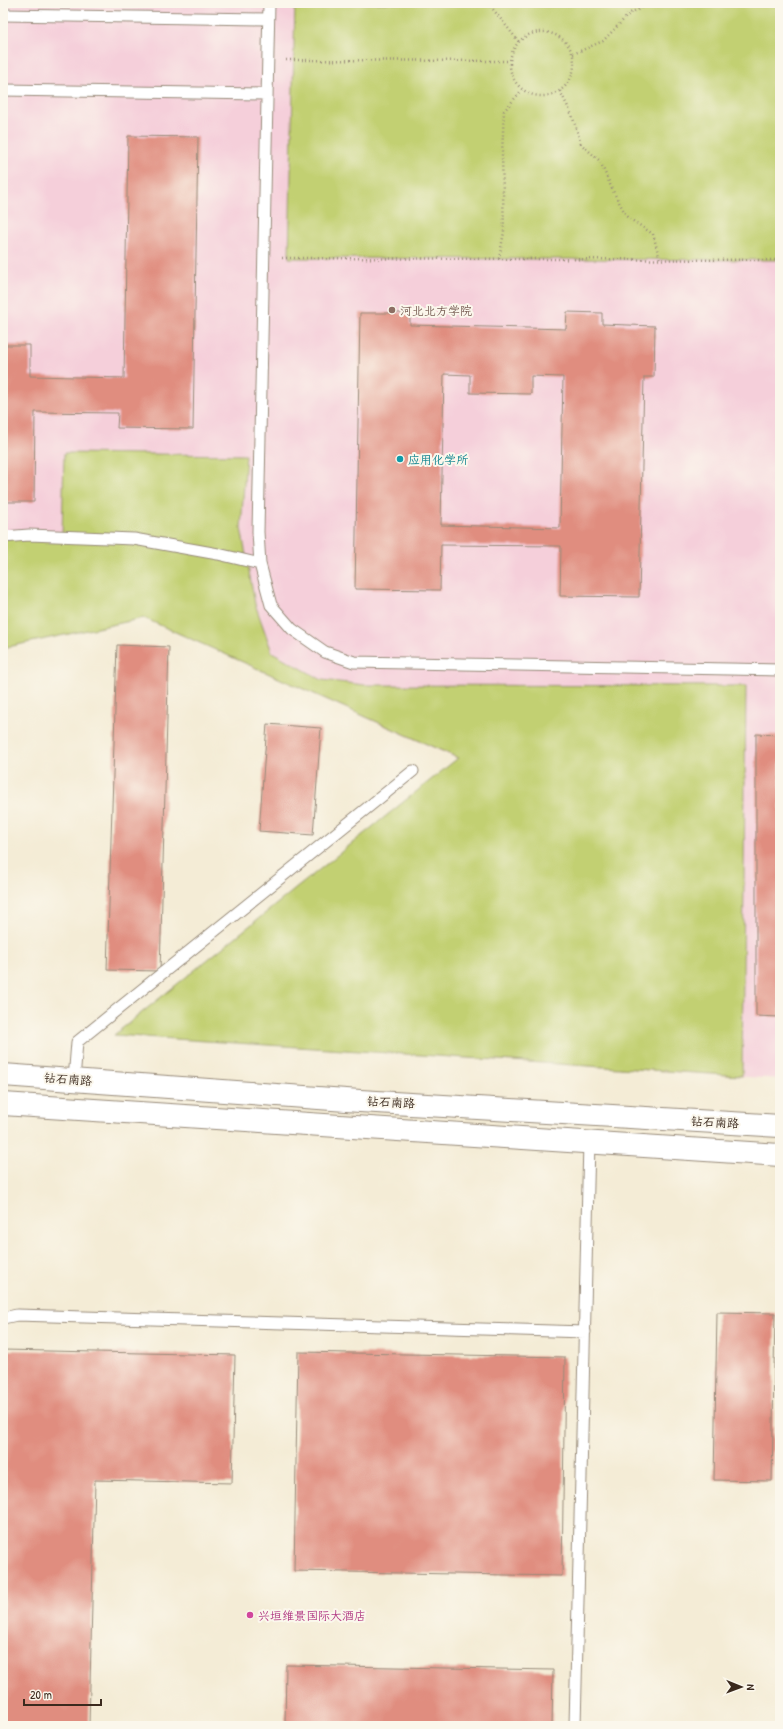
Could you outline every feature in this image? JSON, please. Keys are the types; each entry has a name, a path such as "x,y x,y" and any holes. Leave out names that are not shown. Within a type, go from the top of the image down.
{"main road":[{"name":"钻石南路","path":"3,1075 352,1100 780,1126"},
{"path":"3,1104 780,1155"}],"lane":[{"path":"269,3 258,532 260,564 271,605 292,629 325,652 354,662 780,670"},
{"path":"3,15 268,19"},
{"path":"3,90 267,94"},
{"path":"3,538 29,535 134,539 218,554 260,564"},
{"path":"74,1080 77,1042 413,771"},
{"path":"575,1726 589,1142"},
{"path":"3,1318 17,1315 585,1332"}],"path":[{"path":"488,3 519,42"},
{"path":"573,54 603,41 630,13 652,3"},
{"path":"539,32 550,33 560,37 568,44 573,54 575,65 573,75 568,85 551,96 540,97 531,95 522,90 513,77 510,61 513,51 519,42 528,35 539,32"},
{"path":"268,59 510,61"},
{"path":"499,259 504,232 502,154 504,111 522,90"},
{"path":"560,91 572,115 581,144 600,161 612,189 627,217 653,234 660,260"},
{"path":"263,258 780,260"}],"shaded area":[{"name":"河北北方学院","path":"3,3 780,3 780,1079 114,1035 458,759 144,618 3,648"}],"green space":[{"path":"295,3 780,3 780,260 289,258"},
{"path":"64,453 246,455 241,528 255,604 272,652 322,680 364,685 746,686 742,1076 114,1035 458,758 144,618 3,648 3,537 62,537"}],"building":[{"path":"128,136 198,137 193,429 117,428 118,413 35,412 34,502 3,502 3,345 30,345 30,376 124,378"},
{"name":"应用化学所","path":"567,312 602,313 602,324 655,326 654,377 644,377 639,597 560,596 561,546 441,545 440,590 355,589 360,313 410,313 410,325 566,329","holes":["444,374 470,375 470,393 531,394 531,376 563,377 560,528 441,525"]},
{"path":"117,645 169,647 160,971 107,970"},
{"path":"267,724 321,728 313,835 259,831"},
{"path":"756,734 780,735 780,1017 756,1016"},
{"path":"717,1312 775,1313 772,1481 714,1480"},
{"path":"3,1350 235,1355 232,1483 95,1480 89,1726 3,1726"},
{"path":"298,1352 565,1357 562,1576 294,1571"},
{"path":"286,1665 553,1670 552,1726 285,1726"}],"place":[{"name":"河北北方学院","path":"392,310"},
{"name":"应用化学所","path":"400,459"},
{"name":"兴垣维景国际大酒店","path":"250,1615"}]}
